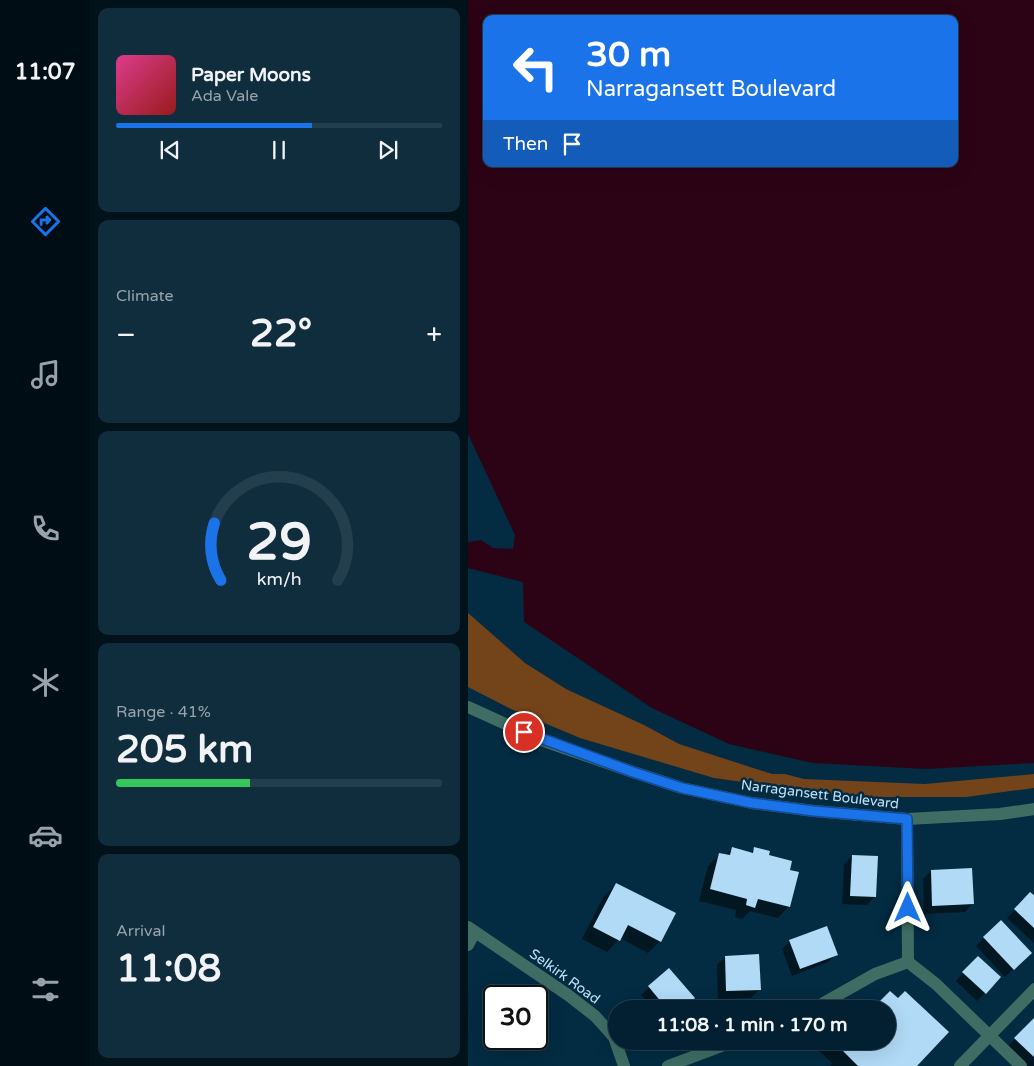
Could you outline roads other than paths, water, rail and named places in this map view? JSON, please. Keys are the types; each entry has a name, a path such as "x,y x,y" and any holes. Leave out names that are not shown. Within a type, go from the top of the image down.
{"street":[{"name":"Narragansett Boulevard","path":"468,707 541,740 633,772 682,788 752,803 814,811 907,819 1000,814 1034,809"},
{"path":"907,819 908,962"},
{"path":"468,946 472,929"},
{"name":"Selkirk Road","path":"472,929 568,995 595,1016 614,1037 624,1066"},
{"path":"829,1000 875,974 908,962"},
{"path":"908,962 936,984 1021,1066"},
{"path":"960,1066 1034,989"},
{"path":"668,1066 711,1050"}]}
